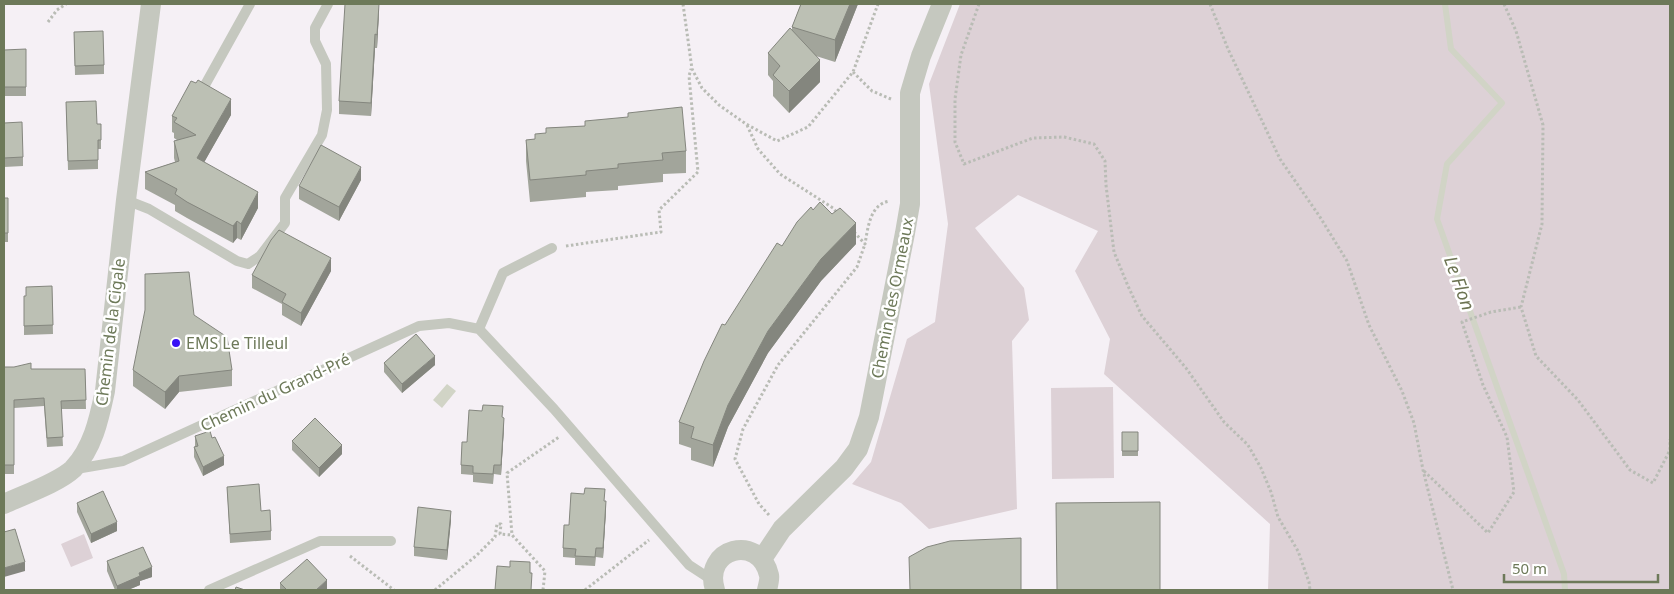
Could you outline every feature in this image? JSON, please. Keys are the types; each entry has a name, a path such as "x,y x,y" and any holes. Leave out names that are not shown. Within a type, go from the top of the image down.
{"street":[{"name":"Chemin de la Cigale","path":"4,504 55,481 72,469 90,446 105,391 126,200 151,4"},
{"name":"Chemin des Ormeaux","path":"762,558 782,529 844,468 858,449 869,417 906,233 910,204 910,93 921,56 942,4"},
{"path":"713,585 716,563 731,551 746,550 762,558 770,576 767,590"}],"lane":[{"path":"205,85 250,4"},
{"path":"126,200 149,209 237,261 248,264 260,256 284,224 285,198 322,134 326,110 326,64 315,41 315,28 328,4"},
{"path":"552,248 503,273 478,329 571,429 689,565 713,585"},
{"name":"Chemin du Grand-Pré","path":"72,469 123,461 419,326 449,323 478,329"},
{"path":"209,590 320,541 391,541"}],"path":[{"path":"48,22 57,10 66,4"},
{"path":"683,4 692,69 702,88 718,105 746,124 778,141 808,127 853,72 878,4"},
{"path":"979,4 962,55 955,99 955,142 964,164 1033,138 1064,136 1094,144 1105,161 1114,252 1142,316 1186,368 1224,422 1248,445 1261,468 1271,492 1278,517 1298,551 1310,590"},
{"path":"1210,4 1228,49 1280,159 1347,260 1369,325 1402,391 1414,423 1423,470 1453,590"},
{"path":"1504,4 1516,31 1543,125 1542,224 1521,307 1536,356 1578,400 1630,470 1653,483 1670,450 1670,439"},
{"path":"552,248 661,232 659,210 698,172 689,76 692,69"},
{"path":"853,72 872,91 898,102"},
{"path":"746,124 758,149 780,174 832,208 842,218"},
{"path":"774,520 759,504 735,459 743,429 778,365 856,267 864,244 870,216 884,202 898,199"},
{"path":"853,230 864,244"},
{"path":"1423,470 1488,534 1514,492 1507,437 1483,385 1462,322 1491,312 1521,307"},
{"path":"544,590 545,571 512,535 506,473 571,429"},
{"path":"435,590 477,555 495,537 497,524 501,524 500,534 512,535"},
{"path":"585,590 659,532"},
{"path":"332,541 394,590"}],"shaded area":[{"path":"960,4 1670,4 1670,590 1268,590 1270,524 1104,374 1110,339 1075,271 1098,231 1018,195 975,228 1024,288 1029,320 1012,341 1017,509 929,529 901,503 852,484 871,462 907,339 935,322 948,224 929,84"},
{"path":"447,384 456,391 442,408 433,400"},
{"path":"1113,387 1114,478 1052,479 1051,388"},
{"path":"84,534 93,558 71,567 61,544"}],"building":[{"path":"345,4 379,4 377,35 375,34 371,103 339,101"},
{"path":"801,4 850,4 835,40 792,27"},
{"path":"790,28 820,60 789,91 773,75 780,66 768,53"},
{"path":"103,31 104,65 75,66 74,32"},
{"path":"26,49 26,87 4,87 4,50"},
{"path":"198,80 231,99 197,158 258,192 241,224 237,221 233,226 187,202 175,194 177,189 145,172 179,161 174,141 196,135 174,122 177,118 172,116 191,81 196,83"},
{"path":"96,101 97,124 101,124 101,140 98,140 98,160 68,161 66,102"},
{"path":"682,107 686,151 662,153 663,160 618,164 618,168 586,171 586,175 530,180 526,140 535,139 535,134 546,133 546,128 585,126 585,121 628,117 628,113"},
{"path":"22,122 23,157 4,158 4,123"},
{"path":"321,145 361,167 339,207 299,186"},
{"path":"4,198 8,198 8,233 4,233"},
{"path":"820,202 832,214 840,208 856,223 821,259 768,331 728,405 713,445 691,438 694,427 679,422 704,361 722,324 725,325 777,243 782,246 797,222 811,207 813,210"},
{"path":"279,230 331,258 301,313 282,302 286,294 252,275 271,240"},
{"name":"EMS Le Tilleul","path":"189,272 194,315 227,337 232,370 179,376 165,392 133,370 145,310 145,274"},
{"path":"52,286 53,325 24,326 24,296 26,296 26,287"},
{"path":"416,334 435,356 402,384 384,363"},
{"path":"31,363 31,369 85,369 86,400 61,401 63,437 47,438 44,398 14,400 14,465 4,465 4,367"},
{"path":"483,405 503,406 501,465 494,465 493,474 473,473 473,466 461,465 462,442 467,442 469,410 482,411"},
{"path":"315,418 342,445 319,468 292,441"},
{"path":"210,431 212,438 215,437 224,456 203,467 194,447 198,446 195,436"},
{"path":"1122,432 1138,432 1138,451 1122,451"},
{"path":"259,484 261,511 270,510 271,531 230,534 227,487"},
{"path":"585,488 605,489 603,548 596,548 595,557 575,556 576,549 563,548 564,525 569,525 571,493 584,494"},
{"path":"103,491 117,522 91,534 77,503"},
{"path":"1160,502 1160,590 1057,590 1056,503"},
{"path":"418,507 451,511 447,550 414,547"},
{"path":"15,529 25,562 4,568 4,532"},
{"path":"1021,538 1021,590 910,590 909,557 927,547 950,541"},
{"path":"143,547 152,567 139,573 140,576 117,586 107,561"},
{"path":"307,559 327,580 316,590 287,590 280,583"},
{"path":"510,561 530,562 530,573 532,573 531,590 495,590 497,566 510,567"}],"waterway":[{"name":"Le Flon","path":"1445,4 1451,49 1502,103 1447,164 1437,219 1564,574 1565,590"}],"place":[{"name":"EMS Le Tilleul","path":"176,343"}]}
